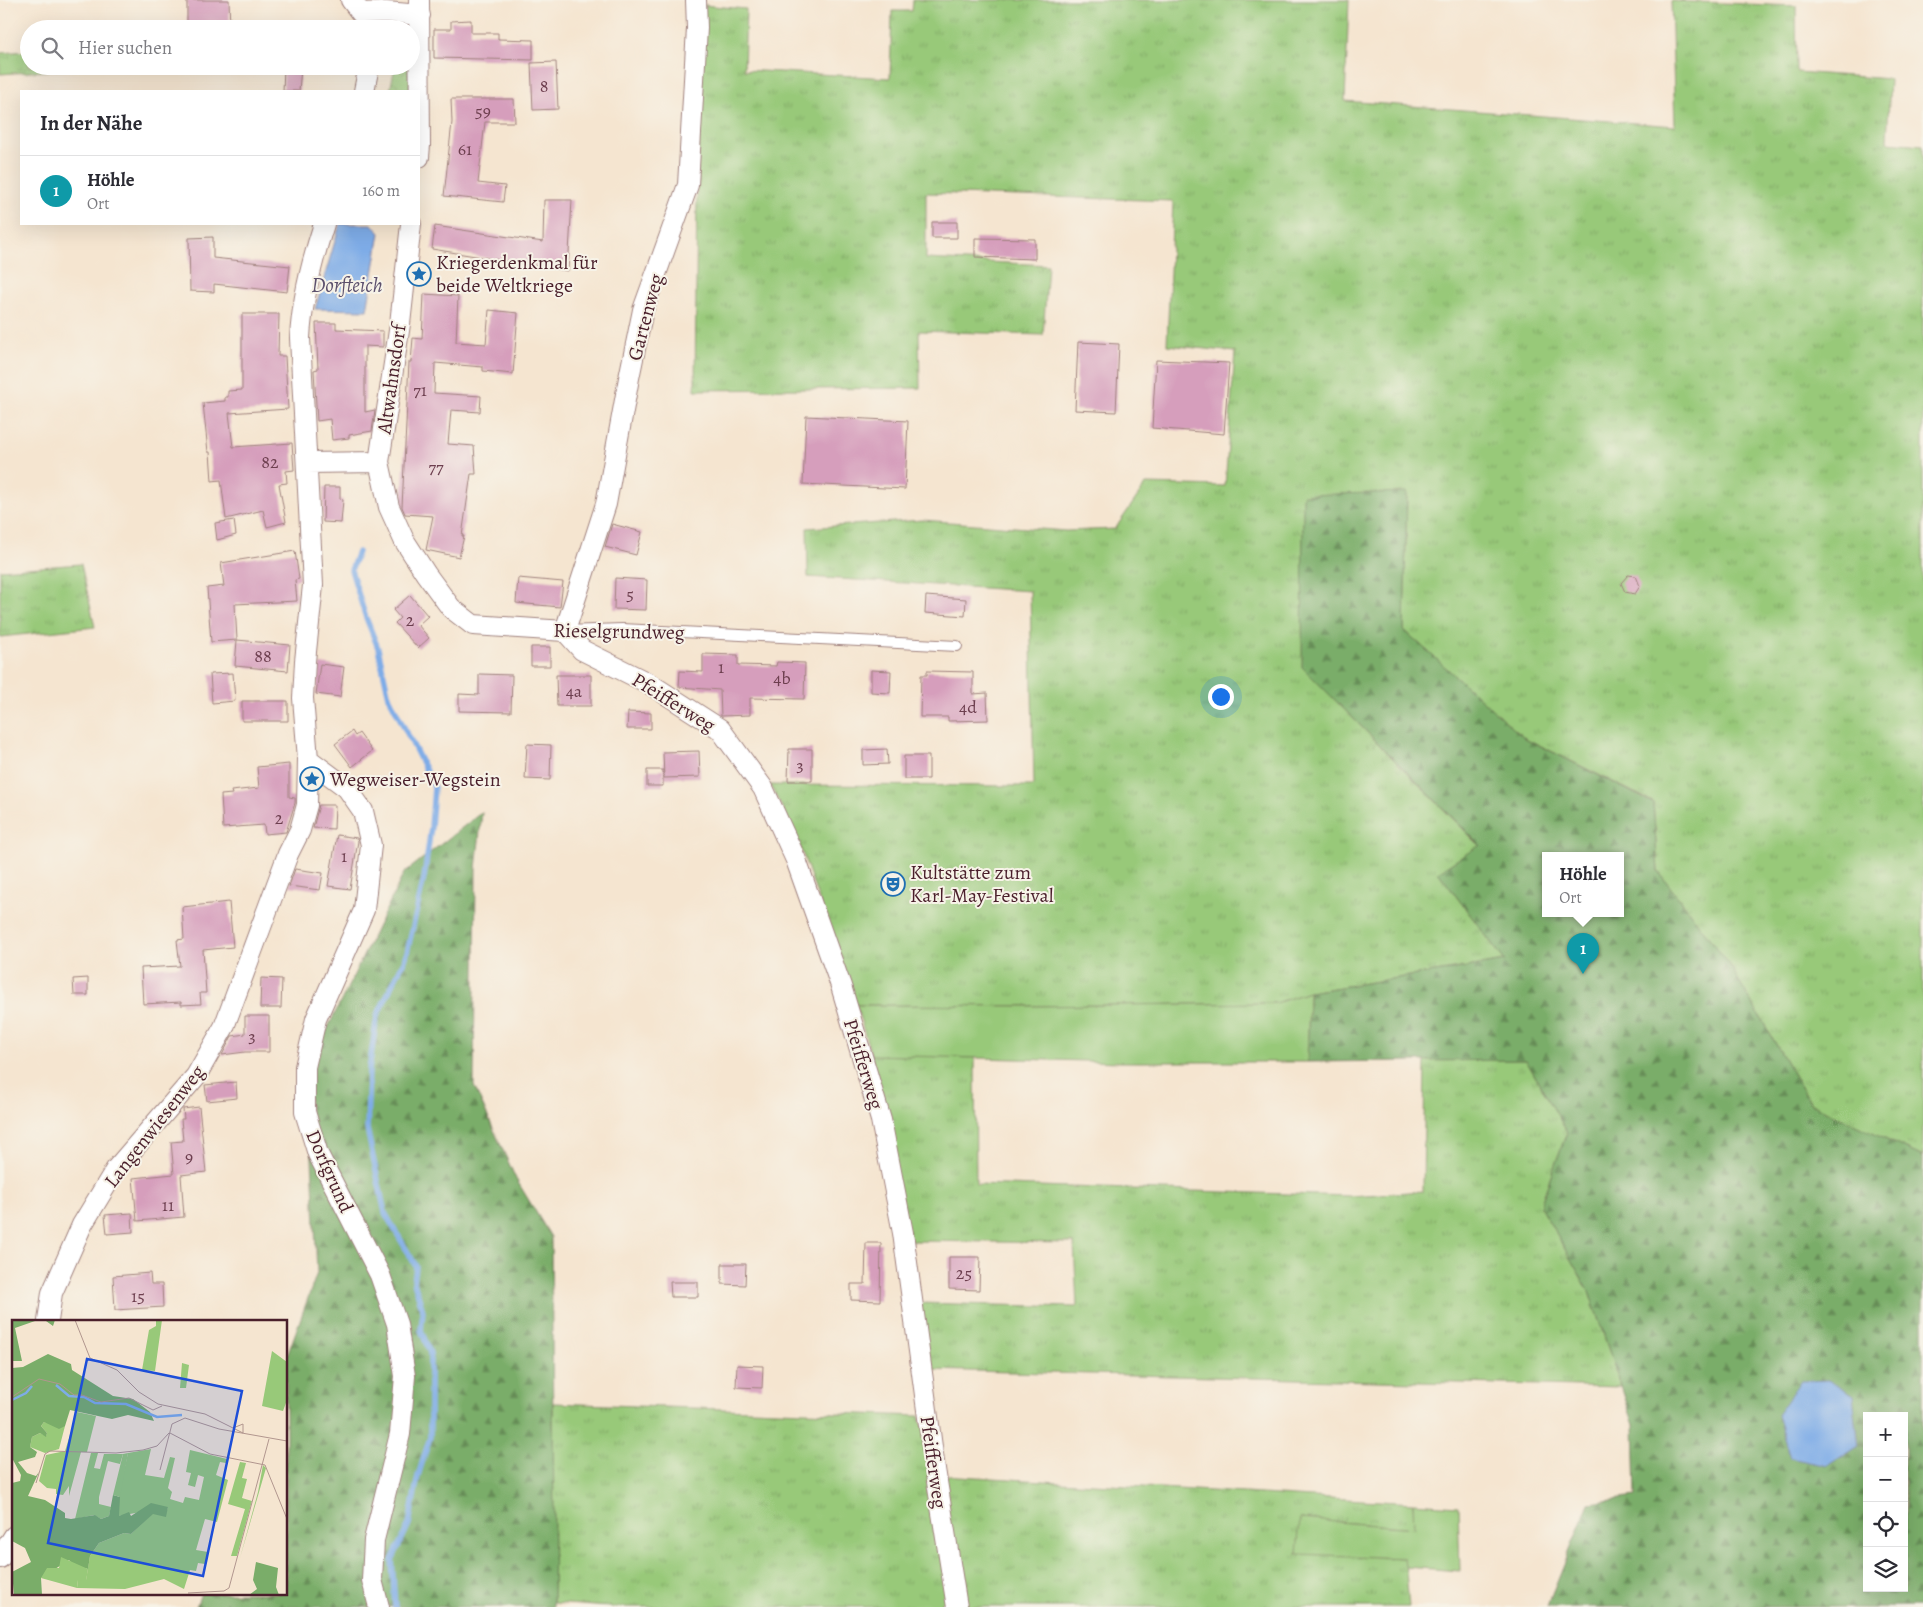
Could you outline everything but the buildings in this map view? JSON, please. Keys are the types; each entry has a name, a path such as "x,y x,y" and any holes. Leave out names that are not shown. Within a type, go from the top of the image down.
{"street":[{"path":"351,0 360,12 385,14 420,7 420,20"},
{"name":"Gartenweg","path":"565,631 606,504 643,310 688,185 697,28 696,0"},
{"path":"364,90 368,75"},
{"path":"419,90 420,75"},
{"path":"308,759 303,698 313,585 300,338 301,316 313,258 324,225"},
{"name":"Altwahnsdorf","path":"307,463 379,462 400,324 411,225"},
{"name":"Rieselgrundweg","path":"379,462 389,507 404,540 451,608 473,625 565,631"},
{"name":"Pfeifferweg","path":"565,631 582,650 650,684 720,729 763,788 796,860 841,986 881,1120 903,1233 935,1469 957,1607"},
{"name":"Langenwiesenweg","path":"48,1320 52,1292 82,1225 116,1169 196,1076 224,1027 288,854 300,830 307,805 308,759"},
{"name":"Dorfgrund","path":"308,759 347,788 363,811 371,845 364,910 316,1019 304,1067 306,1112 318,1154 380,1275 397,1324 406,1376 400,1434 374,1540 372,1580 379,1607"},
{"path":"0,1558 12,1539"}],"lane":[{"name":"Rieselgrundweg","path":"565,631 622,629 957,646"}],"green space":[{"path":"913,0 1349,0 1345,101 1675,126 1671,1 1796,6 1797,72 1890,79 1887,142 1923,145 1923,1157 1811,1104 1729,964 1658,871 1653,802 1523,737 1404,630 1407,492 1302,667 1480,846 1438,872 1505,961 1309,992 1276,1003 1031,1006 856,1005 795,832 770,785 1034,786 1030,591 808,577 807,528 923,520 1066,531 1115,529 1146,484 1225,486 1235,352 1167,345 1173,201 926,193 926,259 1048,265 1043,335 919,331 920,388 695,390 697,182 702,5 746,9 744,70 890,78 892,11 912,11"},
{"path":"20,52 20,73 0,74 0,53"},
{"path":"393,75 412,75 414,90 390,90"},
{"path":"1407,492 1404,630 1523,737 1653,803 1658,871 1729,964 1811,1104 1923,1157 1923,1607 1547,1607 1589,1503 1636,1497 1634,1425 1589,1291 1540,1206 1567,1132 1526,1060 1307,1062 1309,992 1505,961 1438,872 1480,845 1302,667 1303,495"},
{"path":"81,564 95,627 0,637 0,570"},
{"path":"482,812 476,869 474,1086 516,1179 551,1237 553,1607 196,1607 201,1594 288,1594 288,1353 317,1273 308,1068 404,873"},
{"path":"1309,992 1307,1062 1122,1062 871,1055 856,1005 1031,1006 1276,1003"},
{"path":"871,1055 975,1057 976,1184 1350,1196 1423,1191 1425,1060 1526,1060 1567,1132 1540,1206 1589,1291 1621,1387 928,1370 918,1303 1077,1307 1074,1243 910,1241"},
{"path":"553,1403 919,1416 942,1475 1413,1503 1415,1528 1300,1519 1298,1553 1405,1558 1409,1607 610,1607 553,1603"},
{"path":"1413,1503 1458,1506 1460,1571 1405,1567 1404,1558 1297,1554 1300,1519 1414,1528"}],"water":[{"name":"Dorfteich","path":"340,225 373,225 380,233 367,310 315,309"},
{"path":"1828,1380 1853,1396 1859,1446 1828,1466 1790,1458 1777,1415 1801,1381"}],"waterway":[{"path":"358,552 351,570 378,648 389,697 434,787 424,878 406,957 377,1016 369,1070 367,1129 385,1213 416,1266 414,1282 423,1311 421,1330 430,1353 430,1437 418,1476 409,1524 392,1560 395,1607"}],"place":[{"name":"Kriegerdenkmal für beide Weltkriege","path":"419,274"},
{"name":"Wegweiser-Wegstein","path":"312,779"},
{"name":"Kultstätte zum Karl-May-Festival","path":"893,884"},
{"name":"Höhle","path":"1583,974"}]}
